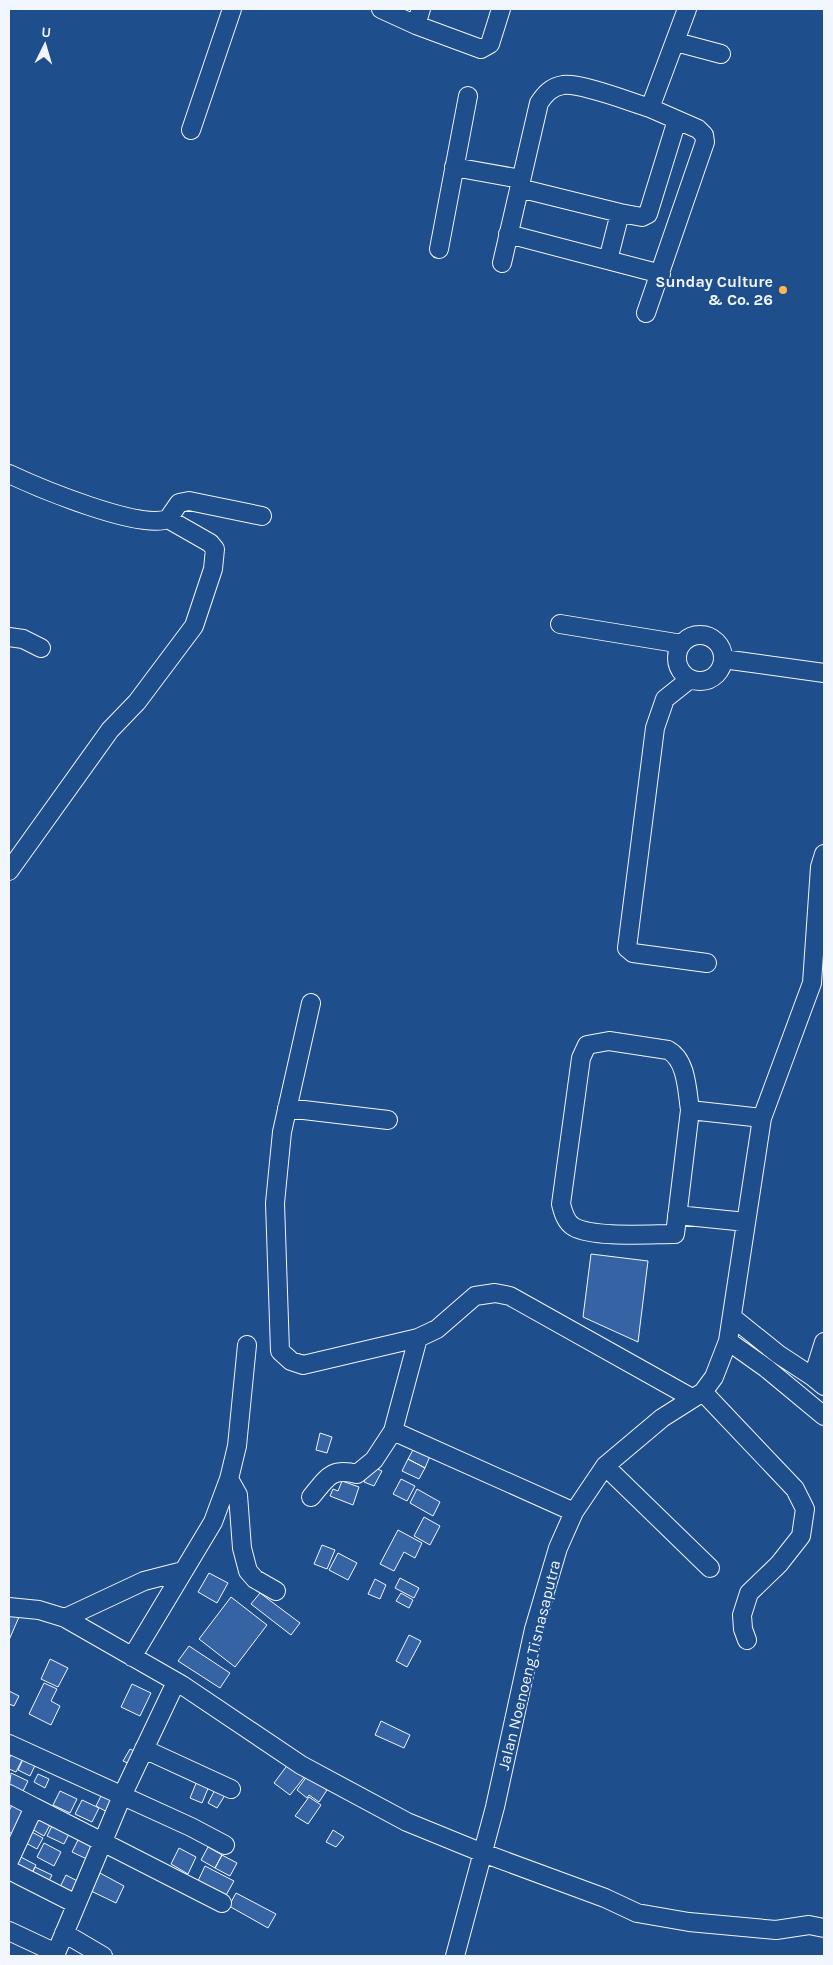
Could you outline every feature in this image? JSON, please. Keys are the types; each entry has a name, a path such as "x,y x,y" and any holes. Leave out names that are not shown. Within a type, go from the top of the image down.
{"street":[{"path":"191,130 232,9"},
{"path":"381,9 419,17 481,49 490,44 501,9"},
{"path":"650,108 687,9"},
{"path":"676,42 721,54"},
{"path":"502,263 539,103 547,91 563,85 581,88 650,108 698,129 704,135 706,142 646,314"},
{"path":"439,249 468,96"},
{"path":"454,167 620,213 645,217 648,214 677,120"},
{"path":"608,260 620,213"},
{"path":"508,234 661,274"},
{"path":"9,474 81,504 147,520 168,519 210,542 215,549 213,569 194,626 137,702 110,730 14,853 9,871"},
{"path":"168,519 179,503 189,501 262,516"},
{"path":"560,624 682,644"},
{"path":"9,637 23,639 41,648"},
{"path":"692,637 712,638 720,647 723,659 719,672 706,680 690,678 679,667 679,652 682,644 692,637"},
{"path":"723,659 824,673"},
{"path":"690,678 664,699 655,728 626,948 633,953 707,963"},
{"name":"Jalan Noenoeng Tisnasaputra","path":"455,1956 483,1853 534,1629 558,1548 574,1512 605,1466 662,1418 697,1395 714,1377 728,1341 762,1118 812,983 820,931 820,867 824,854"},
{"path":"311,1003 282,1132 275,1203 280,1351 291,1360 303,1365 418,1338 437,1330 475,1296 496,1292 510,1296 697,1395 795,1489 805,1509 801,1536 779,1564 749,1593 742,1615 743,1629 747,1640"},
{"path":"609,1041 668,1050 675,1053 680,1062 690,1110 677,1215 675,1234 594,1232 574,1227 567,1221 561,1204 582,1050 587,1045 609,1041"},
{"path":"287,1108 388,1120"},
{"path":"690,1110 762,1118"},
{"path":"677,1215 746,1222"},
{"path":"732,1317 778,1354 818,1382 824,1342"},
{"path":"311,1498 329,1475 343,1470 358,1474 374,1460 393,1431 418,1338"},
{"path":"728,1341 766,1368 824,1416"},
{"path":"132,1657 213,1522 229,1479 237,1446 247,1345"},
{"path":"393,1431 574,1512"},
{"path":"605,1466 710,1568"},
{"path":"229,1479 238,1495 242,1548 248,1571 255,1579 276,1592"},
{"path":"65,1618 144,1581 183,1571"},
{"path":"9,1607 39,1610 65,1618 176,1682 301,1765 407,1822 483,1853 596,1894 638,1913 689,1922 776,1930 809,1925 824,1928"},
{"path":"9,1931 55,1955 122,1796 176,1682"},
{"path":"9,1744 191,1827 225,1845"},
{"path":"144,1749 231,1789"},
{"path":"9,1794 222,1903"},
{"path":"9,1861 34,1807"},
{"path":"9,1870 76,1904"},
{"path":"64,1933 103,1956"}],"building":[{"path":"591,1254 648,1261 638,1342 583,1317"},
{"path":"320,1433 332,1437 327,1453 316,1450"},
{"path":"414,1448 430,1456 425,1468 408,1459"},
{"path":"408,1459 425,1468 419,1479 402,1471"},
{"path":"371,1466 382,1471 374,1486 364,1482"},
{"path":"401,1479 415,1486 407,1501 393,1494"},
{"path":"342,1481 359,1487 353,1505 330,1496 333,1489 338,1491"},
{"path":"417,1489 440,1502 433,1516 410,1503"},
{"path":"424,1517 440,1526 430,1545 414,1536"},
{"path":"398,1530 422,1543 415,1558 404,1552 394,1571 380,1564"},
{"path":"322,1545 335,1550 327,1569 314,1564"},
{"path":"338,1553 357,1563 348,1580 329,1570"},
{"path":"209,1573 228,1583 217,1603 198,1592"},
{"path":"400,1578 419,1588 414,1598 395,1588"},
{"path":"375,1579 386,1585 380,1599 368,1594"},
{"path":"260,1593 300,1623 291,1635 251,1604"},
{"path":"401,1593 413,1600 409,1608 396,1601"},
{"path":"231,1597 267,1625 235,1667 199,1639"},
{"path":"9,1612 19,1617 9,1640"},
{"path":"409,1635 421,1641 407,1667 396,1661"},
{"path":"189,1646 230,1673 220,1688 178,1661"},
{"path":"50,1659 68,1668 58,1687 41,1679"},
{"path":"44,1683 57,1689 51,1701 60,1706 51,1725 29,1714"},
{"path":"132,1684 151,1693 140,1716 121,1707"},
{"path":"9,1691 19,1696 14,1706 9,1704"},
{"path":"381,1721 410,1735 404,1748 375,1735"},
{"path":"130,1749 138,1753 132,1765 123,1761"},
{"path":"13,1751 24,1756 16,1772 9,1769 9,1759"},
{"path":"26,1753 38,1759 30,1776 18,1770"},
{"path":"289,1763 306,1775 290,1795 274,1783"},
{"path":"11,1773 28,1781 21,1795 9,1789"},
{"path":"38,1774 49,1779 45,1788 34,1782"},
{"path":"307,1776 327,1790 319,1802 309,1795 307,1798 297,1790"},
{"path":"197,1781 209,1786 202,1803 190,1798"},
{"path":"217,1786 227,1792 217,1808 208,1803"},
{"path":"60,1791 77,1799 70,1813 53,1805"},
{"path":"103,1792 120,1800 113,1815 96,1806"},
{"path":"309,1797 321,1805 308,1824 295,1816"},
{"path":"82,1800 99,1808 92,1822 75,1814"},
{"path":"12,1805 29,1813 17,1836 9,1832 9,1811"},
{"path":"36,1816 51,1823 44,1836 30,1828"},
{"path":"54,1822 71,1830 64,1844 47,1836"},
{"path":"28,1830 43,1838 37,1849 22,1841"},
{"path":"333,1830 344,1837 336,1847 326,1842"},
{"path":"79,1838 96,1846 89,1860 72,1852"},
{"path":"44,1843 61,1852 54,1866 37,1857"},
{"path":"208,1847 222,1855 215,1868 201,1860"},
{"path":"179,1848 196,1857 188,1874 171,1864"},
{"path":"222,1855 237,1863 230,1876 215,1868"},
{"path":"19,1856 36,1865 29,1879 12,1870"},
{"path":"205,1866 234,1881 225,1897 197,1883"},
{"path":"35,1867 52,1875 45,1889 28,1881"},
{"path":"100,1873 124,1886 116,1903 91,1891"},
{"path":"66,1875 83,1884 76,1898 59,1889"},
{"path":"236,1893 276,1914 268,1928 229,1906"}],"place":[{"name":"Sunday Culture & Co. 26","path":"783,290"}]}
